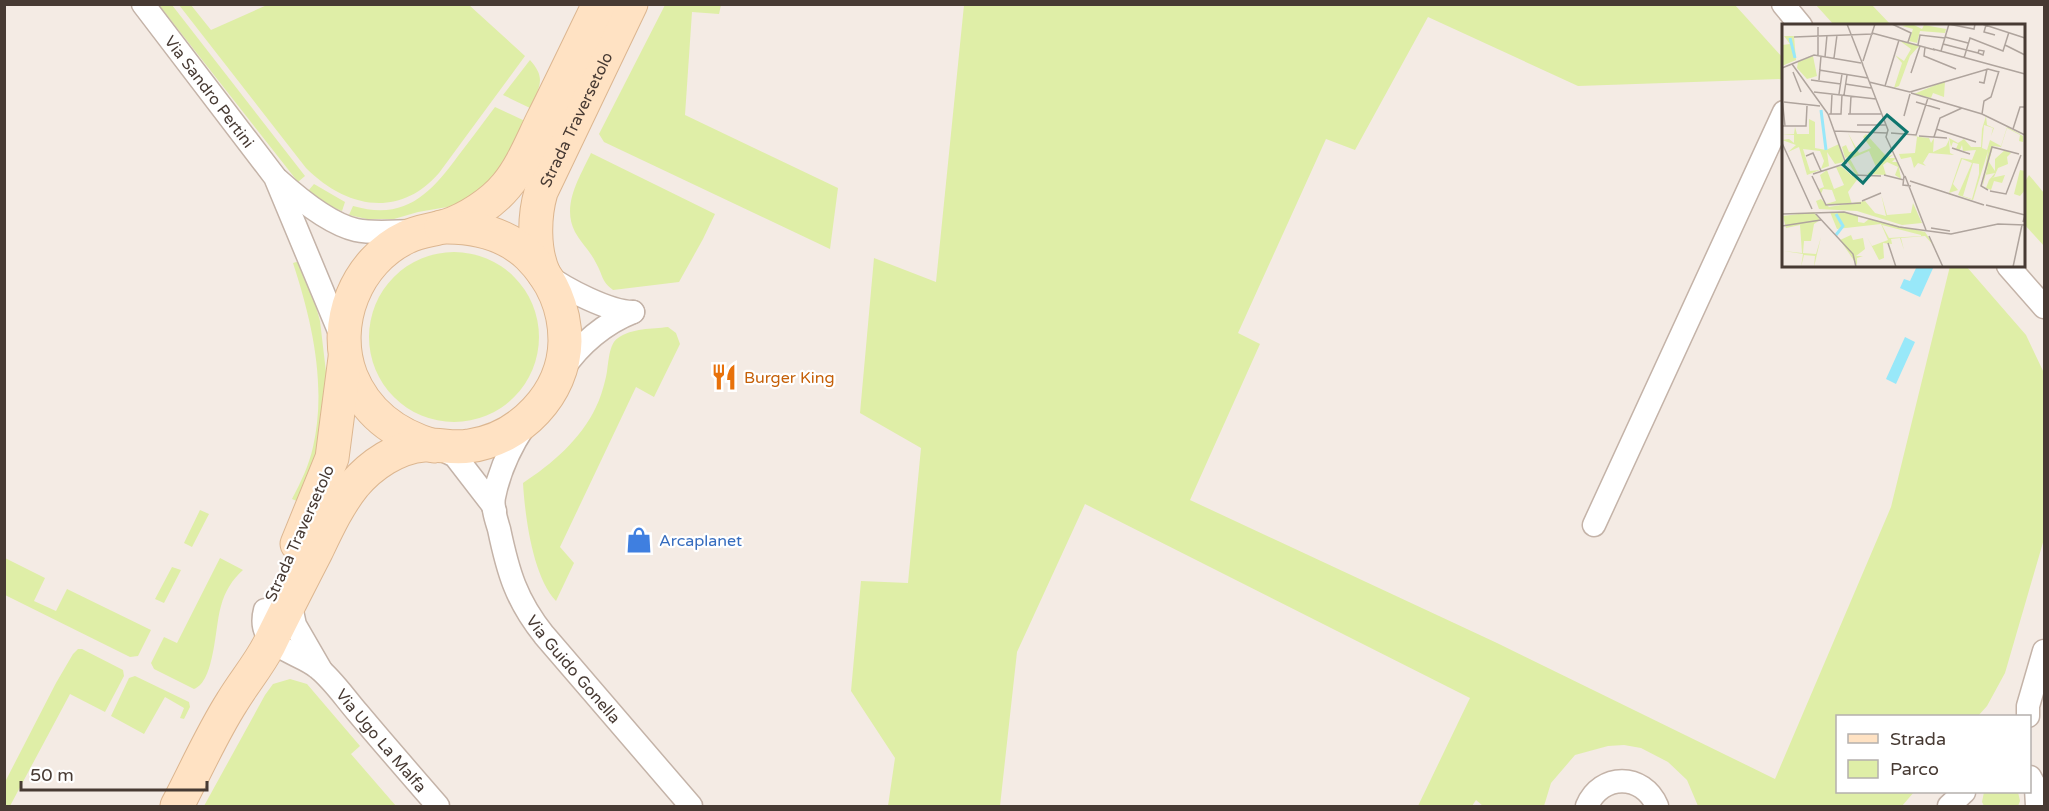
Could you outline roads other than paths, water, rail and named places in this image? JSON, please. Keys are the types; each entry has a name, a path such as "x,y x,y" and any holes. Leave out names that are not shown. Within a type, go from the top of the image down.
{"main road":[{"name":"Strada Traversetolo","path":"226,711 243,659 277,630 308,520 332,458 336,440 345,348 345,320 356,286 377,257 391,246 407,237 456,222 495,197 509,183 599,4"},
{"name":"Strada Traversetolo","path":"544,274 539,255 536,220 541,192 631,4"},
{"name":"Strada Traversetolo","path":"177,807 226,711 277,630 335,515 362,476 384,459 415,447 468,447 500,438 528,420 539,408 556,379 564,347 565,330 556,295 544,274 525,252 494,234 459,227 432,229"},
{"name":"Strada Traversetolo","path":"345,348 356,388 376,414 403,435 434,446"}],"street":[{"name":"Via Sandro Pertini","path":"143,4 275,177 318,211 355,230 432,229"},
{"path":"1783,4 1799,24"},
{"path":"1594,525 1782,116"},
{"name":"Via Sandro Pertini","path":"275,177 345,348"},
{"path":"2009,267 2044,307"},
{"path":"544,274 561,287 627,312 633,312 617,318 574,352 556,379"},
{"name":"Via Guido Gonella","path":"528,420 512,445 494,498 511,580 527,613 543,635 691,807"},
{"name":"Via Guido Gonella","path":"434,446 455,456 495,511"},
{"name":"Via Ugo La Malfa","path":"277,630 324,674 438,807"},
{"path":"2026,713 2044,651"},
{"path":"2031,779 2036,788 2037,807"},
{"path":"1587,807 1597,790 1619,781 1630,782 1641,787 1650,794 1657,807"},
{"path":"1949,807 1963,793"}],"water":[{"path":"1917,267 1934,267 1920,297 1900,288 1904,279 1910,281"},
{"path":"1905,337 1915,342 1896,384 1886,379"}],"place":[{"name":"Burger King","path":"724,377"},
{"name":"Arcaplanet","path":"639,540"}]}
